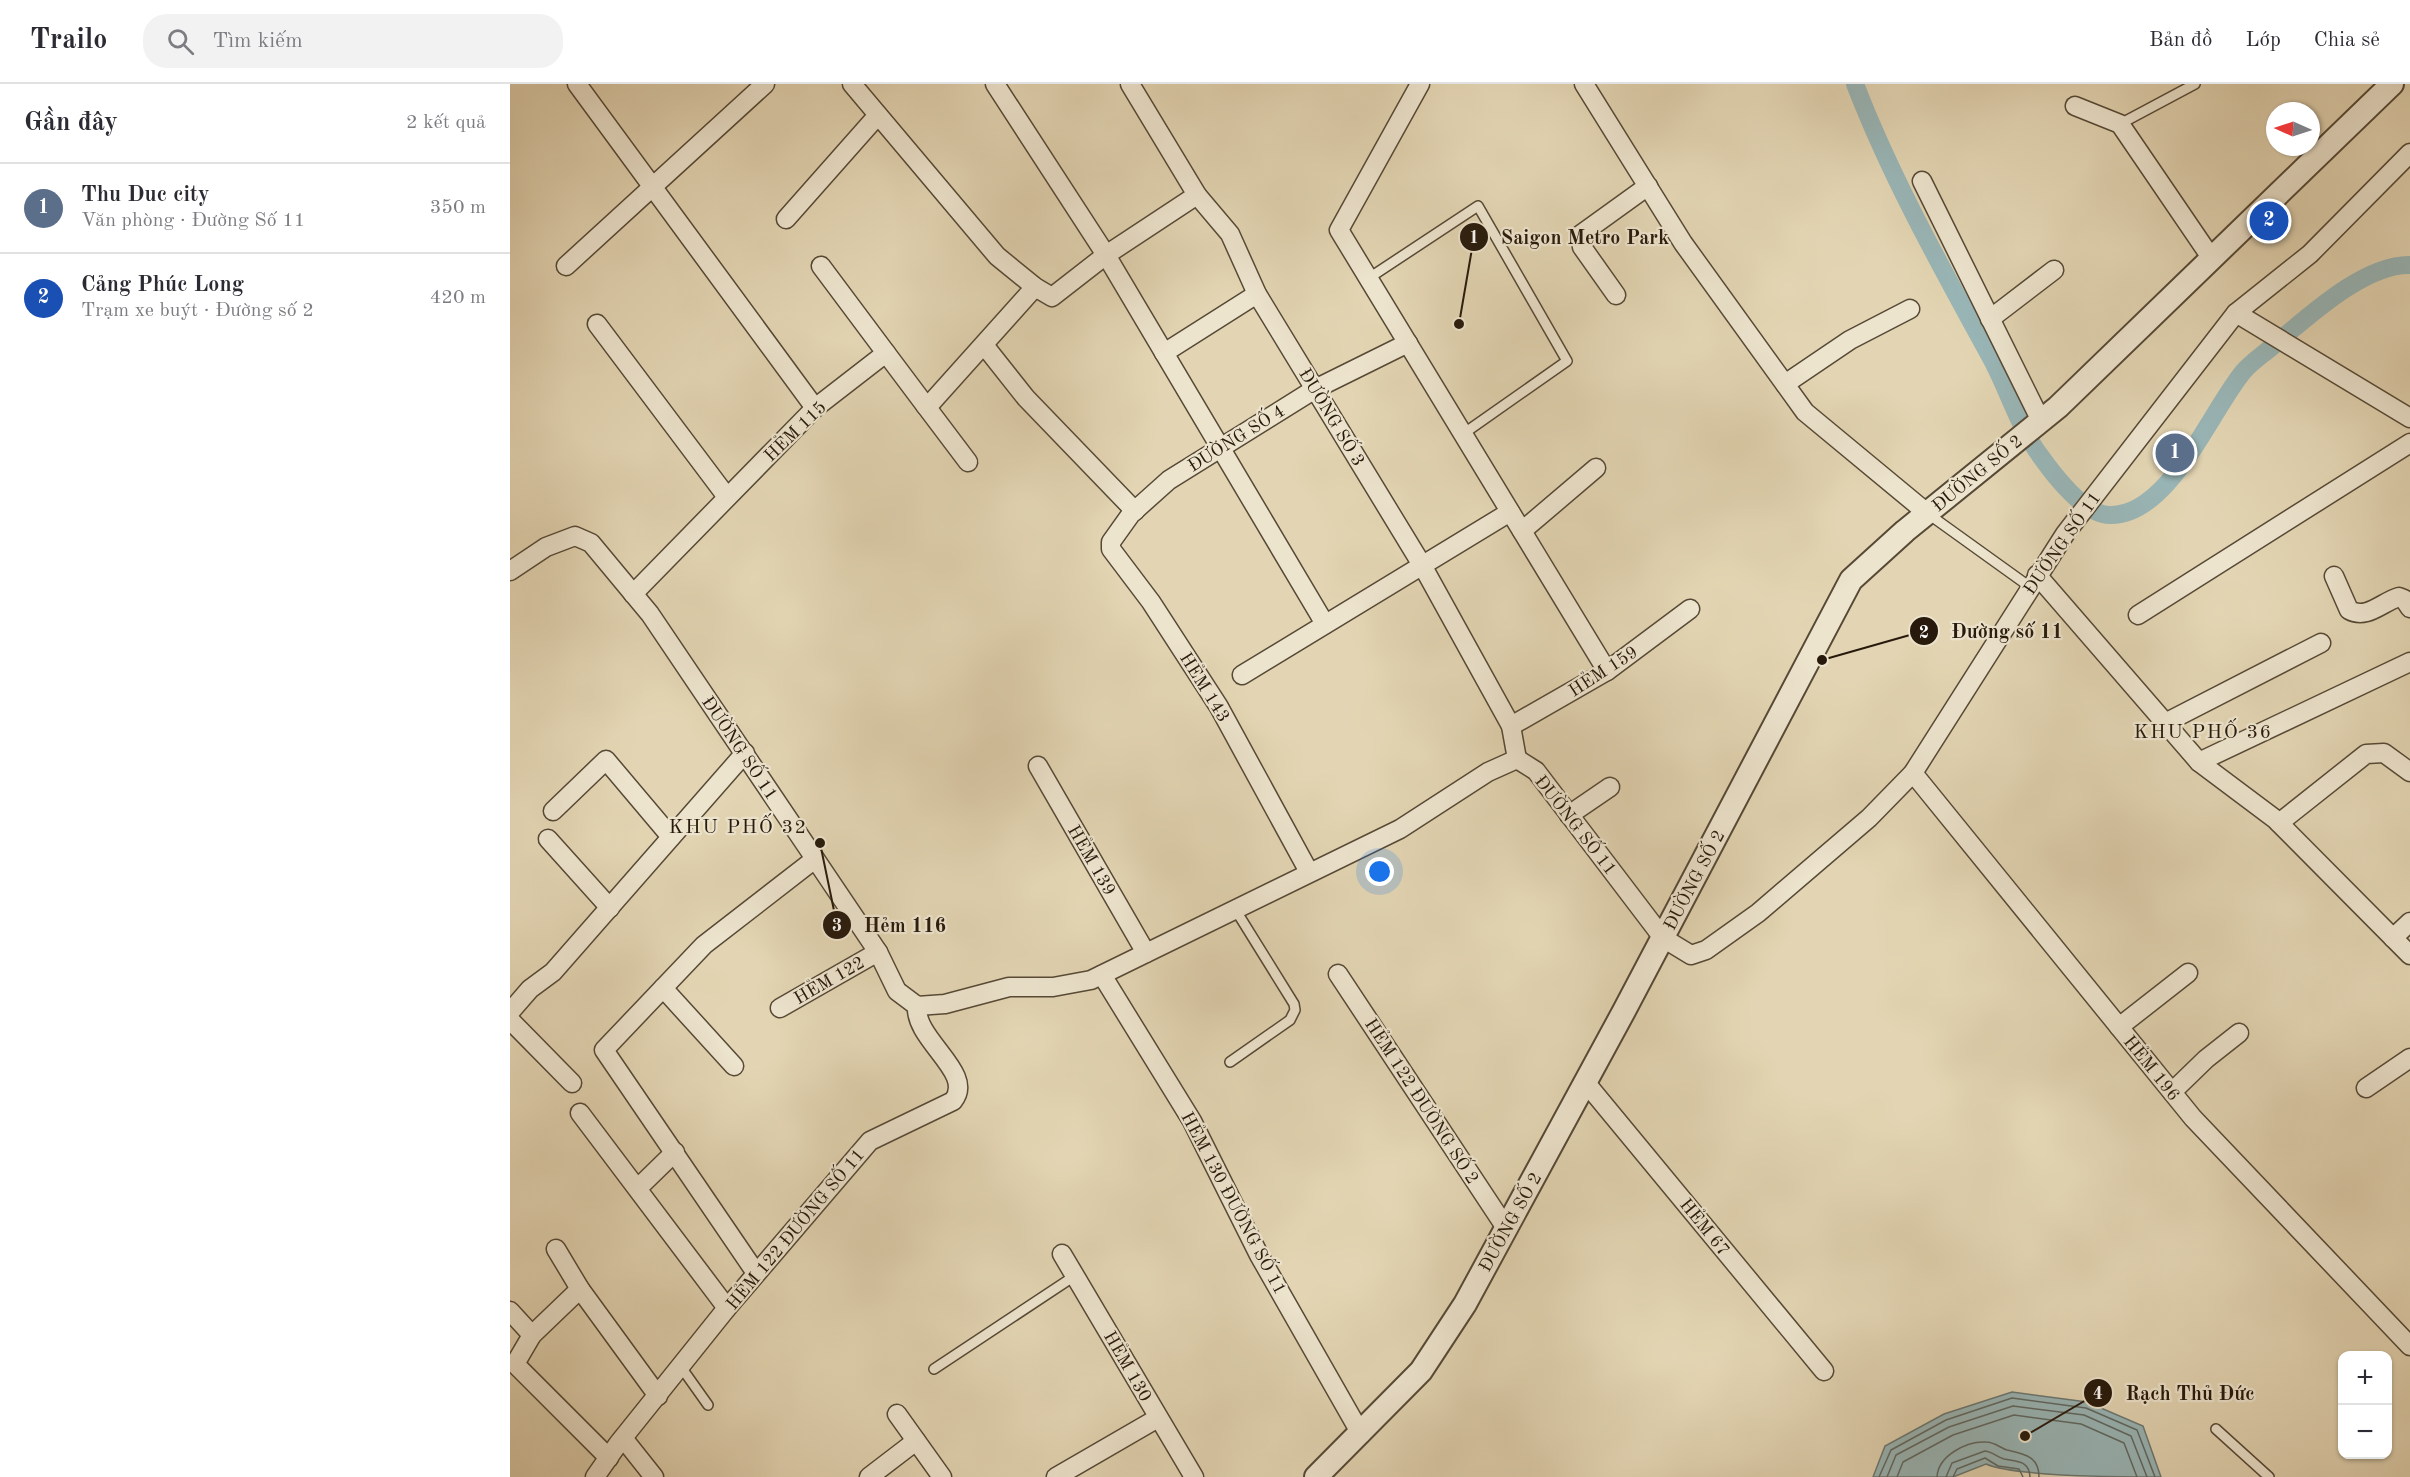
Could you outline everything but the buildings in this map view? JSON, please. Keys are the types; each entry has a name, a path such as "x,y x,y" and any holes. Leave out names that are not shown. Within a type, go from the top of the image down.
{"street":[{"path":"577,84 815,408"},
{"path":"566,266 765,84"},
{"path":"852,84 998,256 1035,287 1052,297 1106,255 1197,195"},
{"path":"995,84 1106,255 1325,624"},
{"name":"ĐƯỜNG SỐ 3","path":"1130,84 1197,195 1230,234 1257,294 1422,565 1511,726 1517,759"},
{"path":"1420,84 1339,230 1607,671"},
{"path":"1584,84 1683,243 1805,412 1927,513"},
{"name":"ĐƯỜNG SỐ 2","path":"1316,1477 1421,1371 1465,1304 1586,1083 1851,580 1927,513 2041,421 2392,84"},
{"path":"2075,106 2120,124 2212,259"},
{"path":"786,219 878,115"},
{"name":"ĐƯỜNG SỐ 11","path":"1517,759 1536,771 1663,938 1691,955 1706,950 1758,913 1861,825 1913,773 2071,525 2236,313 2310,254 2410,153"},
{"path":"1922,181 2041,421"},
{"path":"1616,295 1582,247 1580,236 1648,186"},
{"path":"821,266 968,462"},
{"path":"1990,319 2054,270"},
{"path":"925,405 931,403 1035,287"},
{"path":"1164,353 1257,294"},
{"path":"1785,384 1850,340 1910,309"},
{"path":"2236,313 2410,418"},
{"path":"597,324 727,497"},
{"name":"ĐƯỜNG SỐ 4","path":"1135,511 1169,480 1315,389 1408,343"},
{"path":"984,345 1026,398 1135,511"},
{"name":"HẺM 115","path":"633,594 815,408 886,353"},
{"path":"2138,615 2410,443"},
{"path":"1522,531 1596,468"},
{"name":"HẺM 143","path":"1135,511 1113,538 1112,549 1151,602 1219,707 1309,872"},
{"path":"1242,675 1510,512"},
{"name":"ĐƯỜNG SỐ 11","path":"510,571 546,547 575,536 591,543 650,614 745,753 878,952 897,991 917,1006"},
{"path":"2334,576 2349,610 2353,612 2366,613 2399,597 2404,599 2410,608"},
{"path":"2034,581 2199,762 2279,823 2410,956"},
{"name":"HẺM 159","path":"1511,726 1607,671 1690,609"},
{"path":"2165,723 2321,644"},
{"path":"2199,762 2410,662"},
{"path":"510,1012 530,989 553,972 745,753"},
{"path":"2279,823 2366,754 2384,753 2410,772"},
{"path":"917,1006 945,1004 1009,987 1053,987 1091,980 1400,829 1488,771 1517,759"},
{"path":"553,811 606,760 671,837"},
{"name":"HẺM 139","path":"1038,766 1146,953"},
{"name":"HẺM 196","path":"1913,773 2193,1118 2410,1346"},
{"path":"1569,815 1610,787"},
{"path":"548,838 610,908"},
{"path":"756,1273 604,1050 704,945 815,859"},
{"path":"2393,938 2410,922"},
{"name":"HẺM 122","path":"780,1008 878,952"},
{"path":"2119,1027 2188,973"},
{"name":"HẺM 122 ĐƯỜNG SỐ 2","path":"1338,974 1506,1228"},
{"name":"HẺM 130 ĐƯỜNG SỐ 11","path":"1102,975 1192,1121 1259,1255 1361,1434"},
{"path":"663,988 734,1066"},
{"name":"HẺM 122 ĐƯỜNG SỐ 11","path":"595,1477 623,1438 756,1273 870,1142 944,1106 959,1094 960,1086 953,1070 919,1023 917,1006"},
{"path":"510,1020 572,1083"},
{"path":"2172,1092 2206,1059 2239,1033"},
{"path":"2366,1088 2410,1058"},
{"name":"HẺM 67","path":"1586,1083 1824,1371"},
{"path":"580,1113 728,1308"},
{"path":"638,1188 675,1152"},
{"path":"556,1249 580,1289 657,1396"},
{"name":"HẺM 130","path":"1062,1254 1194,1477"},
{"path":"580,1289 532,1335 513,1367 609,1458"},
{"path":"510,1311 532,1335"},
{"path":"897,1414 942,1477"},
{"path":"1056,1477 1158,1418"},
{"path":"623,1438 654,1477"},
{"path":"869,1477 916,1441"}],"lane":[{"path":"2120,124 2195,84"},
{"path":"1369,279 1478,206 1568,361 1463,434"},
{"path":"1927,513 2034,581"},
{"path":"1230,1062 1290,1020 1295,1011 1294,1004 1235,909"},
{"path":"934,1369 1076,1275"},
{"path":"681,1367 708,1405"},
{"path":"2216,1429 2269,1477"}],"water":[{"path":"2012,1392 2087,1402 2143,1426 2161,1477 2044,1474 2020,1472 1986,1464 1953,1477 1873,1477 1885,1446 1944,1414"}],"waterway":[{"path":"1855,84 1902,190 1992,360 2032,443 2052,472 2070,492 2100,513 2110,515 2131,511 2151,499 2186,459 2246,368 2320,307 2356,282 2374,273 2392,267 2410,265"}],"place":[{"name":"Cảng Phúc Long","path":"2269,221"},
{"name":"Saigon Metro Park","path":"1459,324"},
{"name":"Thu Duc city","path":"2175,453"},
{"name":"Đường số 11","path":"1822,660"},
{"name":"Hẻm 116","path":"820,843"},
{"name":"Rạch Thủ Đức","path":"2025,1436"}],"district":[{"name":"KHU PHỐ 36","path":"2203,731"},
{"name":"KHU PHỐ 32","path":"738,826"}]}
